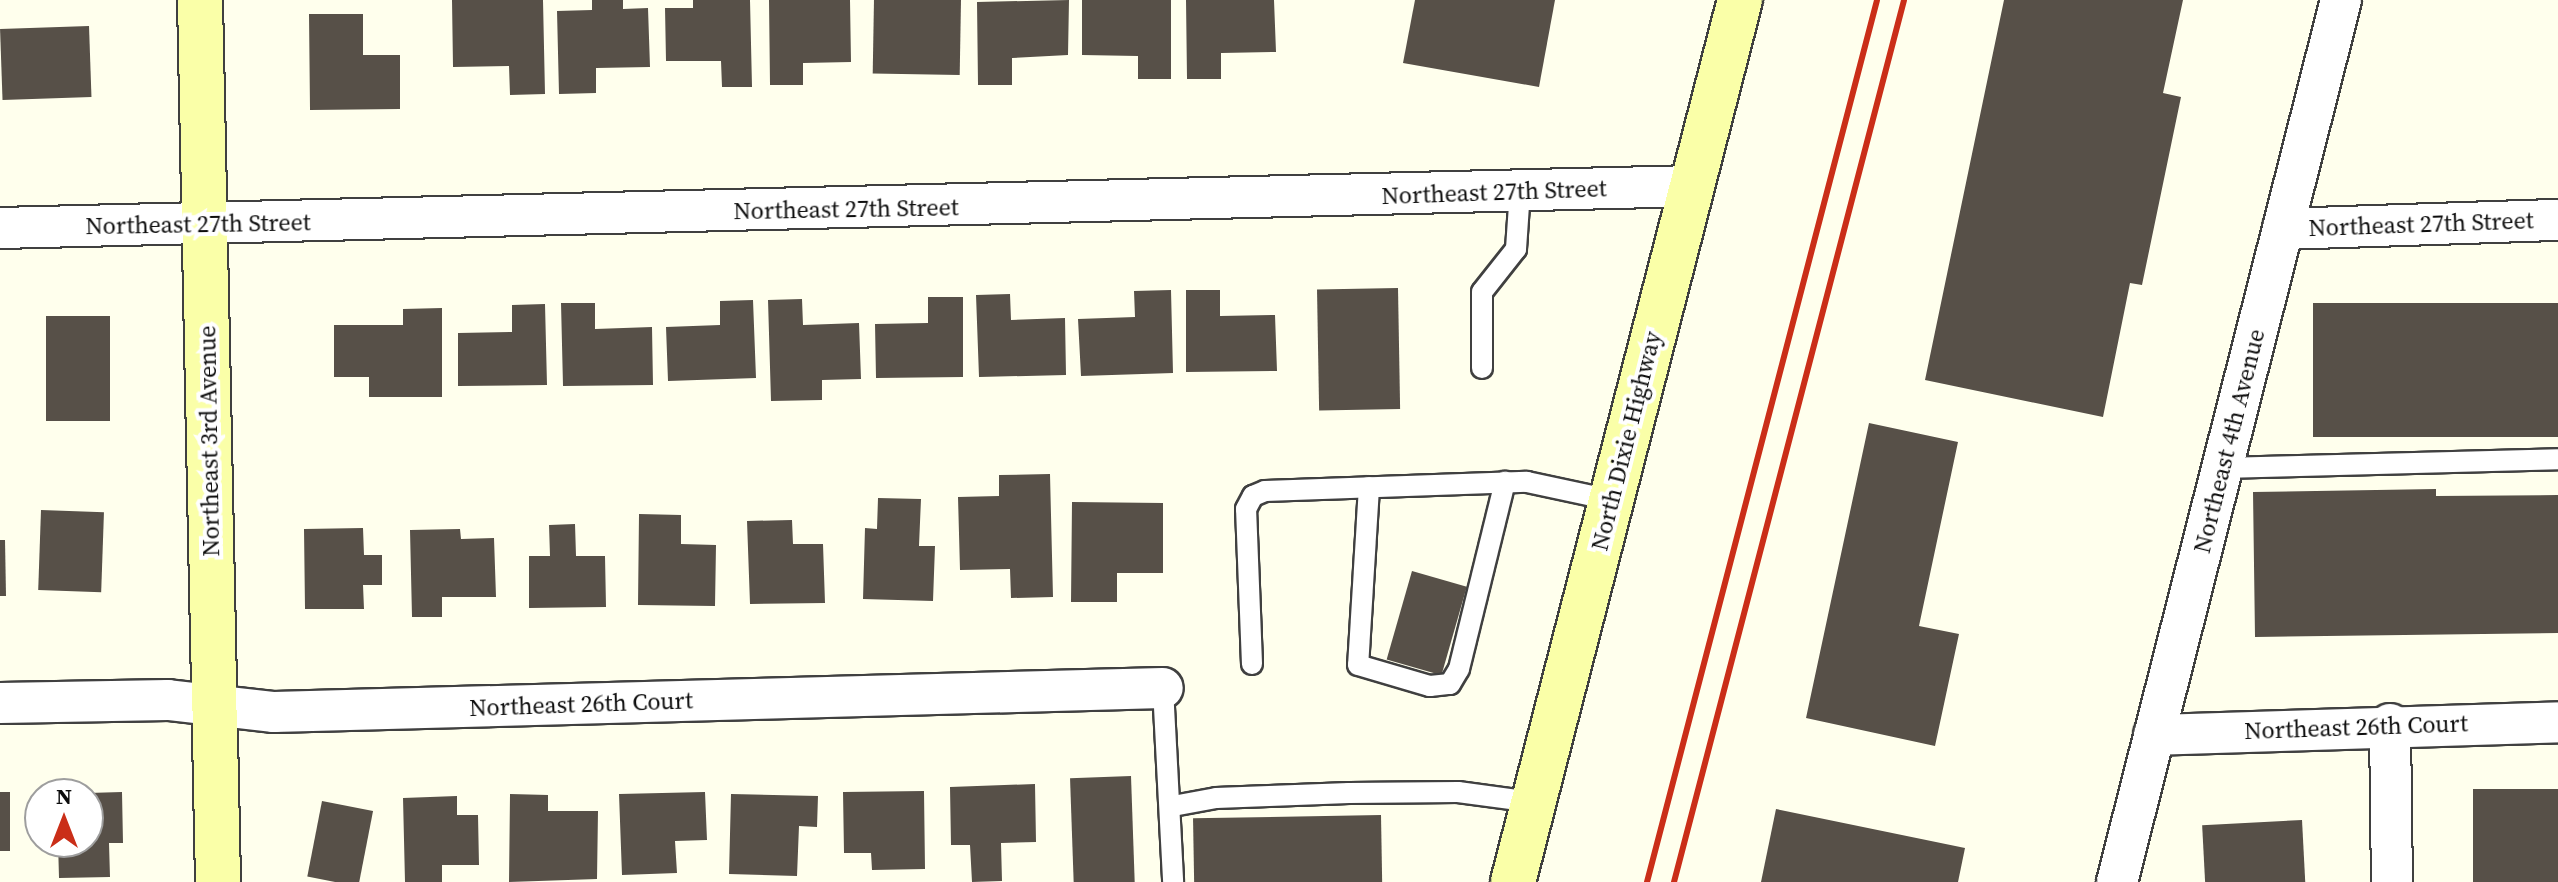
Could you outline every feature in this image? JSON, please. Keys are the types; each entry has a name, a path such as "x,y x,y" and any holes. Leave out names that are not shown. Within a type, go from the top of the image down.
{"main road":[{"name":"Northeast 3rd Avenue","path":"200,0 218,882"},
{"name":"North Dixie Highway","path":"1513,882 1740,0"}],"street":[{"name":"Northeast 4th Avenue","path":"2117,882 2341,0"},
{"name":"Northeast 27th Street","path":"0,228 1692,186"},
{"name":"Northeast 27th Street","path":"2283,229 2558,220"},
{"name":"Northeast 26th Court","path":"0,703 168,700 274,712 1163,688"},
{"name":"Northeast 26th Court","path":"2154,735 2390,724 2558,722"},
{"path":"2390,724 2392,882"}],"lane":[{"path":"1482,368 1482,292 1516,249 1520,191"},
{"path":"2223,468 2558,459"},
{"path":"1369,487 1358,665 1430,686 1450,684 1459,669 1505,482"},
{"path":"1252,664 1246,509 1253,496 1369,487 1527,482 1611,500"},
{"path":"1163,688 1173,806 1173,882"},
{"path":"1173,806 1216,798 1349,793 1458,792 1533,802"}],"building":[{"path":"452,0 543,0 545,94 510,95 509,66 453,67"},
{"path":"592,0 623,0 623,9 648,8 650,67 596,68 596,93 559,94 557,11 592,10"},
{"path":"693,0 750,0 752,87 722,87 721,61 666,61 665,8 693,8"},
{"path":"769,0 850,0 851,62 803,63 803,85 770,85"},
{"path":"874,0 961,0 960,75 873,73"},
{"path":"1069,0 1068,55 1012,58 1012,85 978,85 977,2"},
{"path":"1082,0 1171,0 1171,79 1138,79 1138,56 1082,55"},
{"path":"1186,0 1274,0 1276,52 1221,53 1221,79 1187,79"},
{"path":"1415,0 1555,0 1539,87 1403,63"},
{"path":"2004,0 2183,0 2163,93 2181,97 2142,285 2130,283 2103,417 1925,380"},
{"path":"309,14 363,14 363,55 400,55 400,109 310,110"},
{"path":"89,26 91,97 3,100 0,29"},
{"path":"1398,288 1400,409 1319,410 1317,289"},
{"path":"1171,290 1173,373 1081,376 1078,319 1135,317 1134,291"},
{"path":"1186,290 1220,290 1220,316 1275,315 1277,371 1186,372"},
{"path":"1010,294 1011,320 1065,318 1066,375 979,377 976,295"},
{"path":"928,297 963,297 963,377 876,378 875,324 928,323"},
{"path":"802,299 803,325 859,323 861,379 822,380 822,400 771,401 768,300"},
{"path":"753,300 756,378 668,381 666,327 720,325 720,301"},
{"path":"561,303 595,303 595,329 652,327 653,385 563,386"},
{"path":"2313,303 2558,303 2558,437 2313,437"},
{"path":"545,304 547,385 458,386 458,333 512,332 512,305"},
{"path":"442,308 442,397 369,397 369,377 334,377 334,325 403,325 403,309"},
{"path":"46,316 110,316 110,421 46,421"},
{"path":"1869,423 1958,442 1919,626 1959,634 1935,746 1806,718"},
{"path":"1050,474 1053,597 1011,598 1010,569 960,570 958,497 999,496 999,475"},
{"path":"2436,489 2436,496 2558,495 2558,633 2255,637 2253,492"},
{"path":"878,498 921,499 919,546 935,546 933,601 863,599 865,528 877,529"},
{"path":"1072,502 1163,503 1163,573 1117,573 1117,602 1071,602"},
{"path":"41,510 104,512 101,592 38,590"},
{"path":"639,514 681,515 681,544 716,545 715,606 638,605"},
{"path":"792,520 793,544 823,544 825,603 750,604 747,521"},
{"path":"575,524 576,556 605,556 606,607 529,608 529,556 550,556 549,525"},
{"path":"363,528 364,555 382,555 382,585 363,585 364,609 305,609 304,529"},
{"path":"460,529 461,539 494,538 496,597 442,597 442,617 412,617 410,530"},
{"path":"0,540 5,540 6,596 0,596"},
{"path":"1412,571 1467,587 1441,675 1387,659"},
{"path":"1131,776 1135,882 1074,882 1070,778"},
{"path":"1035,784 1036,842 1001,843 1002,881 972,882 970,845 951,845 950,787"},
{"path":"2473,789 2558,789 2558,882 2473,882"},
{"path":"924,791 925,869 872,870 871,853 844,853 843,792"},
{"path":"0,792 10,792 10,851 0,851"},
{"path":"122,792 123,843 109,843 110,877 59,878 58,858 104,858 104,793"},
{"path":"705,792 707,840 675,841 677,873 622,875 619,794"},
{"path":"510,794 548,795 548,811 598,811 597,879 509,882"},
{"path":"731,794 818,796 817,827 799,826 797,876 729,874"},
{"path":"457,796 457,815 478,815 479,865 442,865 442,882 405,882 403,798"},
{"path":"322,801 373,811 359,882 335,882 307,877"},
{"path":"1776,809 1965,848 1958,882 1761,882"},
{"path":"1381,815 1382,882 1194,882 1193,818"},
{"path":"2302,820 2305,882 2205,882 2202,825"}],"railway":[{"path":"1647,882 1877,0"},
{"path":"1674,882 1904,0"}]}
